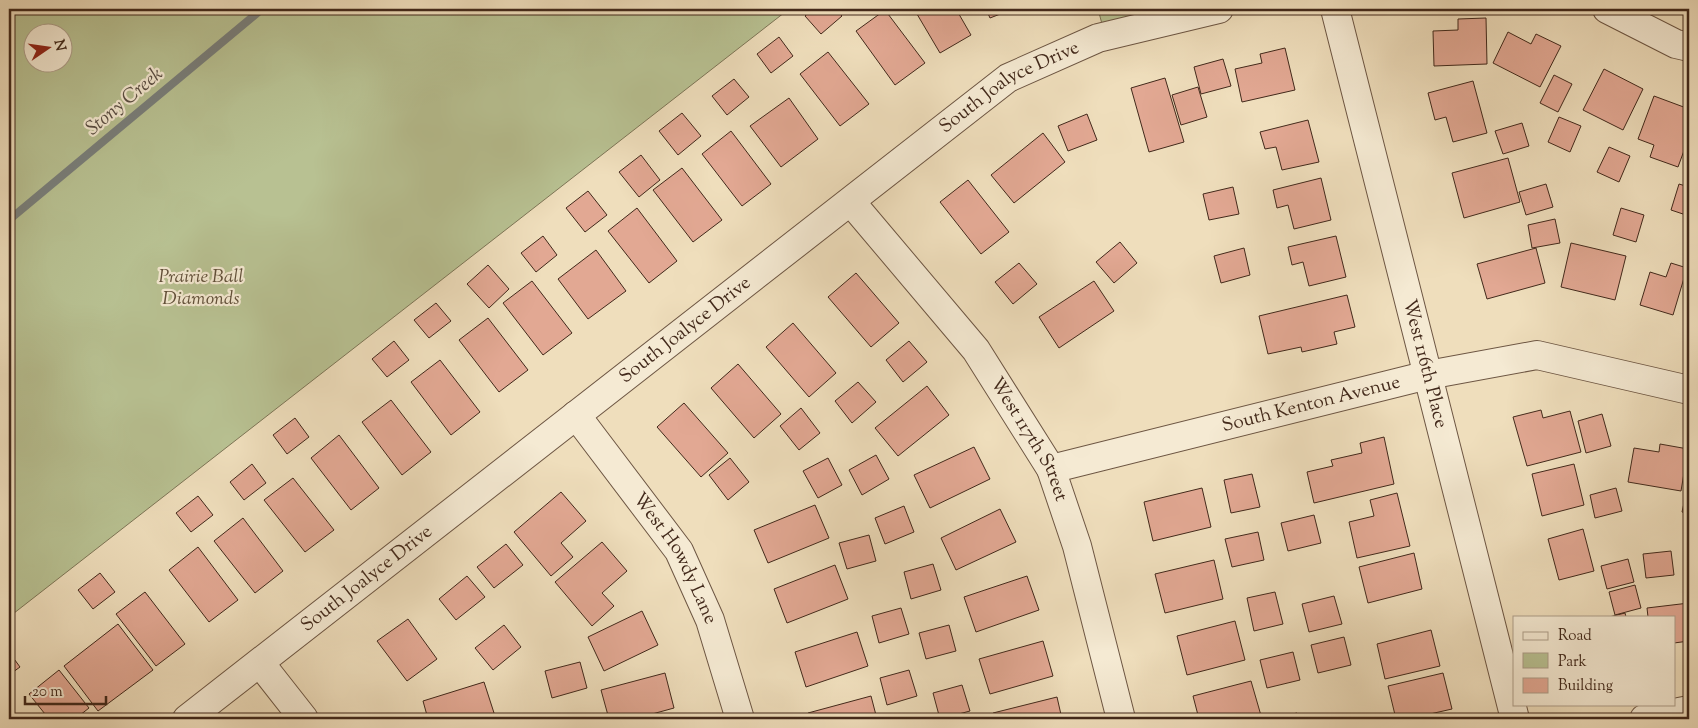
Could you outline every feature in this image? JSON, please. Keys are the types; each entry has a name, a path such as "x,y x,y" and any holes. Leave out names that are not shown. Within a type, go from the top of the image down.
{"street":[{"name":"South Joalyce Drive","path":"187,719 1008,78 1098,38 1219,9"},
{"name":"West 116th Place","path":"1335,9 1515,719"},
{"path":"1606,9 1676,44 1689,47"},
{"name":"West 117th Street","path":"851,202 976,350 1051,469 1077,546 1121,719"},
{"name":"South Kenton Avenue","path":"1051,469 1428,375 1537,356 1689,390"},
{"name":"West Howdy Lane","path":"576,416 679,551 710,620 740,719"},
{"path":"260,663 304,719"},
{"path":"1644,719 1689,710"}],"green space":[{"name":"Prairie Ball Diamonds","path":"9,9 789,9 9,617"},
{"path":"1098,9 1138,9 1140,15 1102,24"}],"building":[{"path":"813,9 836,9 842,16 821,34 805,16"},
{"path":"914,9 956,9 971,35 940,53"},
{"path":"986,9 1013,9 990,18"},
{"path":"885,10 925,63 895,85 856,31"},
{"path":"1486,18 1487,64 1434,66 1433,31 1458,30 1458,19"},
{"path":"1508,32 1531,44 1536,34 1561,46 1540,87 1493,63"},
{"path":"779,37 793,56 771,73 757,54"},
{"path":"1285,48 1295,90 1242,102 1235,69 1262,63 1260,54"},
{"path":"828,52 869,104 840,126 800,74"},
{"path":"1223,59 1231,86 1201,94 1194,67"},
{"path":"1604,69 1643,89 1623,130 1583,110"},
{"path":"1554,75 1572,84 1558,112 1540,103"},
{"path":"1165,78 1184,142 1149,152 1131,88"},
{"path":"734,79 749,97 727,115 712,96"},
{"path":"1473,81 1487,133 1453,142 1446,117 1435,120 1428,93"},
{"path":"1198,87 1207,117 1181,125 1172,95"},
{"path":"1654,96 1689,109 1689,137 1678,167 1650,157 1654,145 1638,139"},
{"path":"789,98 818,139 781,167 750,126"},
{"path":"682,113 701,136 678,155 659,131"},
{"path":"1087,114 1097,140 1068,151 1058,126"},
{"path":"1559,117 1581,126 1570,152 1548,142"},
{"path":"1308,120 1319,162 1282,170 1276,147 1265,149 1260,132"},
{"path":"1522,123 1529,146 1503,154 1495,131"},
{"path":"731,131 771,184 742,206 702,154"},
{"path":"1043,133 1065,162 1014,203 991,175"},
{"path":"1609,147 1630,156 1619,182 1597,172"},
{"path":"641,155 660,180 639,197 619,172"},
{"path":"1508,158 1520,202 1464,218 1452,173"},
{"path":"682,168 722,220 693,242 653,190"},
{"path":"1321,178 1331,220 1294,229 1288,205 1277,208 1273,190"},
{"path":"968,180 1009,232 981,254 940,202"},
{"path":"1546,184 1553,207 1526,215 1519,192"},
{"path":"1679,184 1689,187 1689,216 1671,210"},
{"path":"1233,187 1239,214 1209,220 1203,194"},
{"path":"588,191 607,215 585,232 566,208"},
{"path":"637,208 677,261 649,283 608,231"},
{"path":"1621,208 1644,215 1636,242 1613,235"},
{"path":"1555,219 1560,243 1532,248 1528,225"},
{"path":"543,236 557,255 536,272 521,253"},
{"path":"1336,236 1346,277 1309,286 1303,262 1292,265 1288,247"},
{"path":"1689,237 1689,256 1684,254"},
{"path":"1120,242 1137,263 1114,283 1096,262"},
{"path":"1571,243 1626,256 1615,300 1561,287"},
{"path":"1244,248 1250,275 1221,283 1214,256"},
{"path":"1536,248 1545,283 1487,299 1477,264"},
{"path":"596,250 626,291 588,319 558,279"},
{"path":"1019,263 1037,284 1013,304 995,282"},
{"path":"1671,263 1687,268 1673,315 1640,305 1650,272 1666,277"},
{"path":"488,265 509,289 489,308 467,284"},
{"path":"856,273 899,323 871,347 828,297"},
{"path":"532,281 572,333 543,355 503,303"},
{"path":"1094,281 1114,311 1059,348 1039,317"},
{"path":"1347,295 1355,327 1334,332 1337,344 1302,352 1301,347 1268,354 1259,316"},
{"path":"436,303 451,321 429,338 414,320"},
{"path":"488,318 528,370 499,392 459,340"},
{"path":"793,323 836,373 809,397 766,347"},
{"path":"394,341 409,360 387,377 372,359"},
{"path":"909,341 927,362 903,382 886,360"},
{"path":"440,360 480,412 451,435 411,382"},
{"path":"738,364 781,414 754,438 711,388"},
{"path":"858,382 876,402 852,423 835,401"},
{"path":"927,386 949,415 898,456 875,428"},
{"path":"391,400 431,452 402,475 362,422"},
{"path":"684,403 728,453 701,477 657,427"},
{"path":"801,408 820,433 799,450 780,426"},
{"path":"1541,410 1543,418 1570,411 1581,452 1527,466 1513,417"},
{"path":"1602,414 1611,446 1586,453 1578,421"},
{"path":"295,418 309,437 287,454 273,435"},
{"path":"339,435 379,488 351,510 311,458"},
{"path":"1384,437 1394,484 1314,503 1307,472 1333,466 1331,460 1362,453 1360,443"},
{"path":"1660,444 1688,449 1681,491 1628,482 1634,448 1659,452"},
{"path":"974,447 990,479 930,508 914,475"},
{"path":"876,455 889,479 862,495 849,470"},
{"path":"730,458 749,482 728,500 709,475"},
{"path":"828,458 842,485 818,498 803,471"},
{"path":"252,464 266,483 244,500 230,482"},
{"path":"1574,464 1584,505 1542,516 1532,474"},
{"path":"1252,474 1260,507 1231,513 1224,480"},
{"path":"293,478 334,530 305,552 264,500"},
{"path":"1689,486 1689,514 1682,512"},
{"path":"1202,488 1211,527 1153,541 1144,502"},
{"path":"1616,488 1622,511 1595,518 1590,495"},
{"path":"561,492 586,521 561,543 573,557 551,576 514,532"},
{"path":"1397,493 1410,546 1357,558 1349,522 1374,516 1370,500"},
{"path":"198,496 213,515 191,532 176,513"},
{"path":"815,505 829,538 768,563 754,530"},
{"path":"904,506 914,532 885,544 875,518"},
{"path":"1000,509 1016,542 956,570 941,538"},
{"path":"1314,515 1321,543 1288,551 1281,523"},
{"path":"243,518 283,571 255,593 214,541"},
{"path":"1583,529 1594,571 1559,580 1548,539"},
{"path":"1258,532 1264,560 1232,567 1225,539"},
{"path":"869,535 876,561 847,569 839,543"},
{"path":"602,542 627,571 602,593 614,606 592,626 555,582"},
{"path":"506,544 523,565 494,588 477,567"},
{"path":"198,547 238,600 209,622 169,570"},
{"path":"1671,551 1674,575 1646,578 1643,554"},
{"path":"1414,553 1422,589 1368,603 1359,567"},
{"path":"1628,559 1634,582 1607,589 1601,566"},
{"path":"1214,560 1223,599 1165,613 1155,574"},
{"path":"933,564 941,590 911,599 904,572"},
{"path":"835,565 848,599 787,623 774,589"},
{"path":"100,573 115,592 93,609 78,590"},
{"path":"467,576 485,597 456,620 439,599"},
{"path":"1027,576 1039,610 976,632 964,597"},
{"path":"1635,585 1641,608 1615,615 1609,592"},
{"path":"145,592 185,644 156,666 116,614"},
{"path":"1275,592 1283,624 1254,631 1247,598"},
{"path":"1334,596 1342,624 1309,632 1302,604"},
{"path":"1689,603 1689,641 1676,643 1676,616 1648,616 1647,608"},
{"path":"901,608 909,634 879,643 872,616"},
{"path":"642,611 658,645 604,671 588,637"},
{"path":"1625,613 1626,616 1613,616"},
{"path":"408,619 437,659 407,681 377,641"},
{"path":"1235,621 1245,660 1187,675 1177,636"},
{"path":"118,624 153,670 98,711 64,666"},
{"path":"504,625 521,647 493,670 475,648"},
{"path":"949,625 956,651 926,659 919,633"},
{"path":"1431,630 1440,666 1385,679 1377,644"},
{"path":"857,632 868,666 806,687 795,652"},
{"path":"1344,637 1351,665 1318,673 1311,645"},
{"path":"1043,641 1053,676 990,694 979,659"},
{"path":"9,652 20,667 9,675"},
{"path":"1293,652 1300,680 1267,688 1260,660"},
{"path":"580,662 587,688 552,698 545,671"},
{"path":"59,670 89,708 75,719 49,719 29,694"},
{"path":"909,670 917,696 887,705 880,678"},
{"path":"665,673 674,708 634,719 609,719 601,690"},
{"path":"1443,673 1452,709 1408,719 1396,719 1388,686"},
{"path":"1251,681 1262,719 1199,719 1193,696"},
{"path":"484,682 495,716 485,719 428,719 423,701"},
{"path":"962,685 970,711 940,719 933,693"},
{"path":"871,696 877,719 809,719 808,713"},
{"path":"1057,697 1062,719 994,719 993,713"},
{"path":"1297,713 1298,719 1269,719"}],"waterway":[{"name":"Stony Creek","path":"9,220 262,9"}]}
